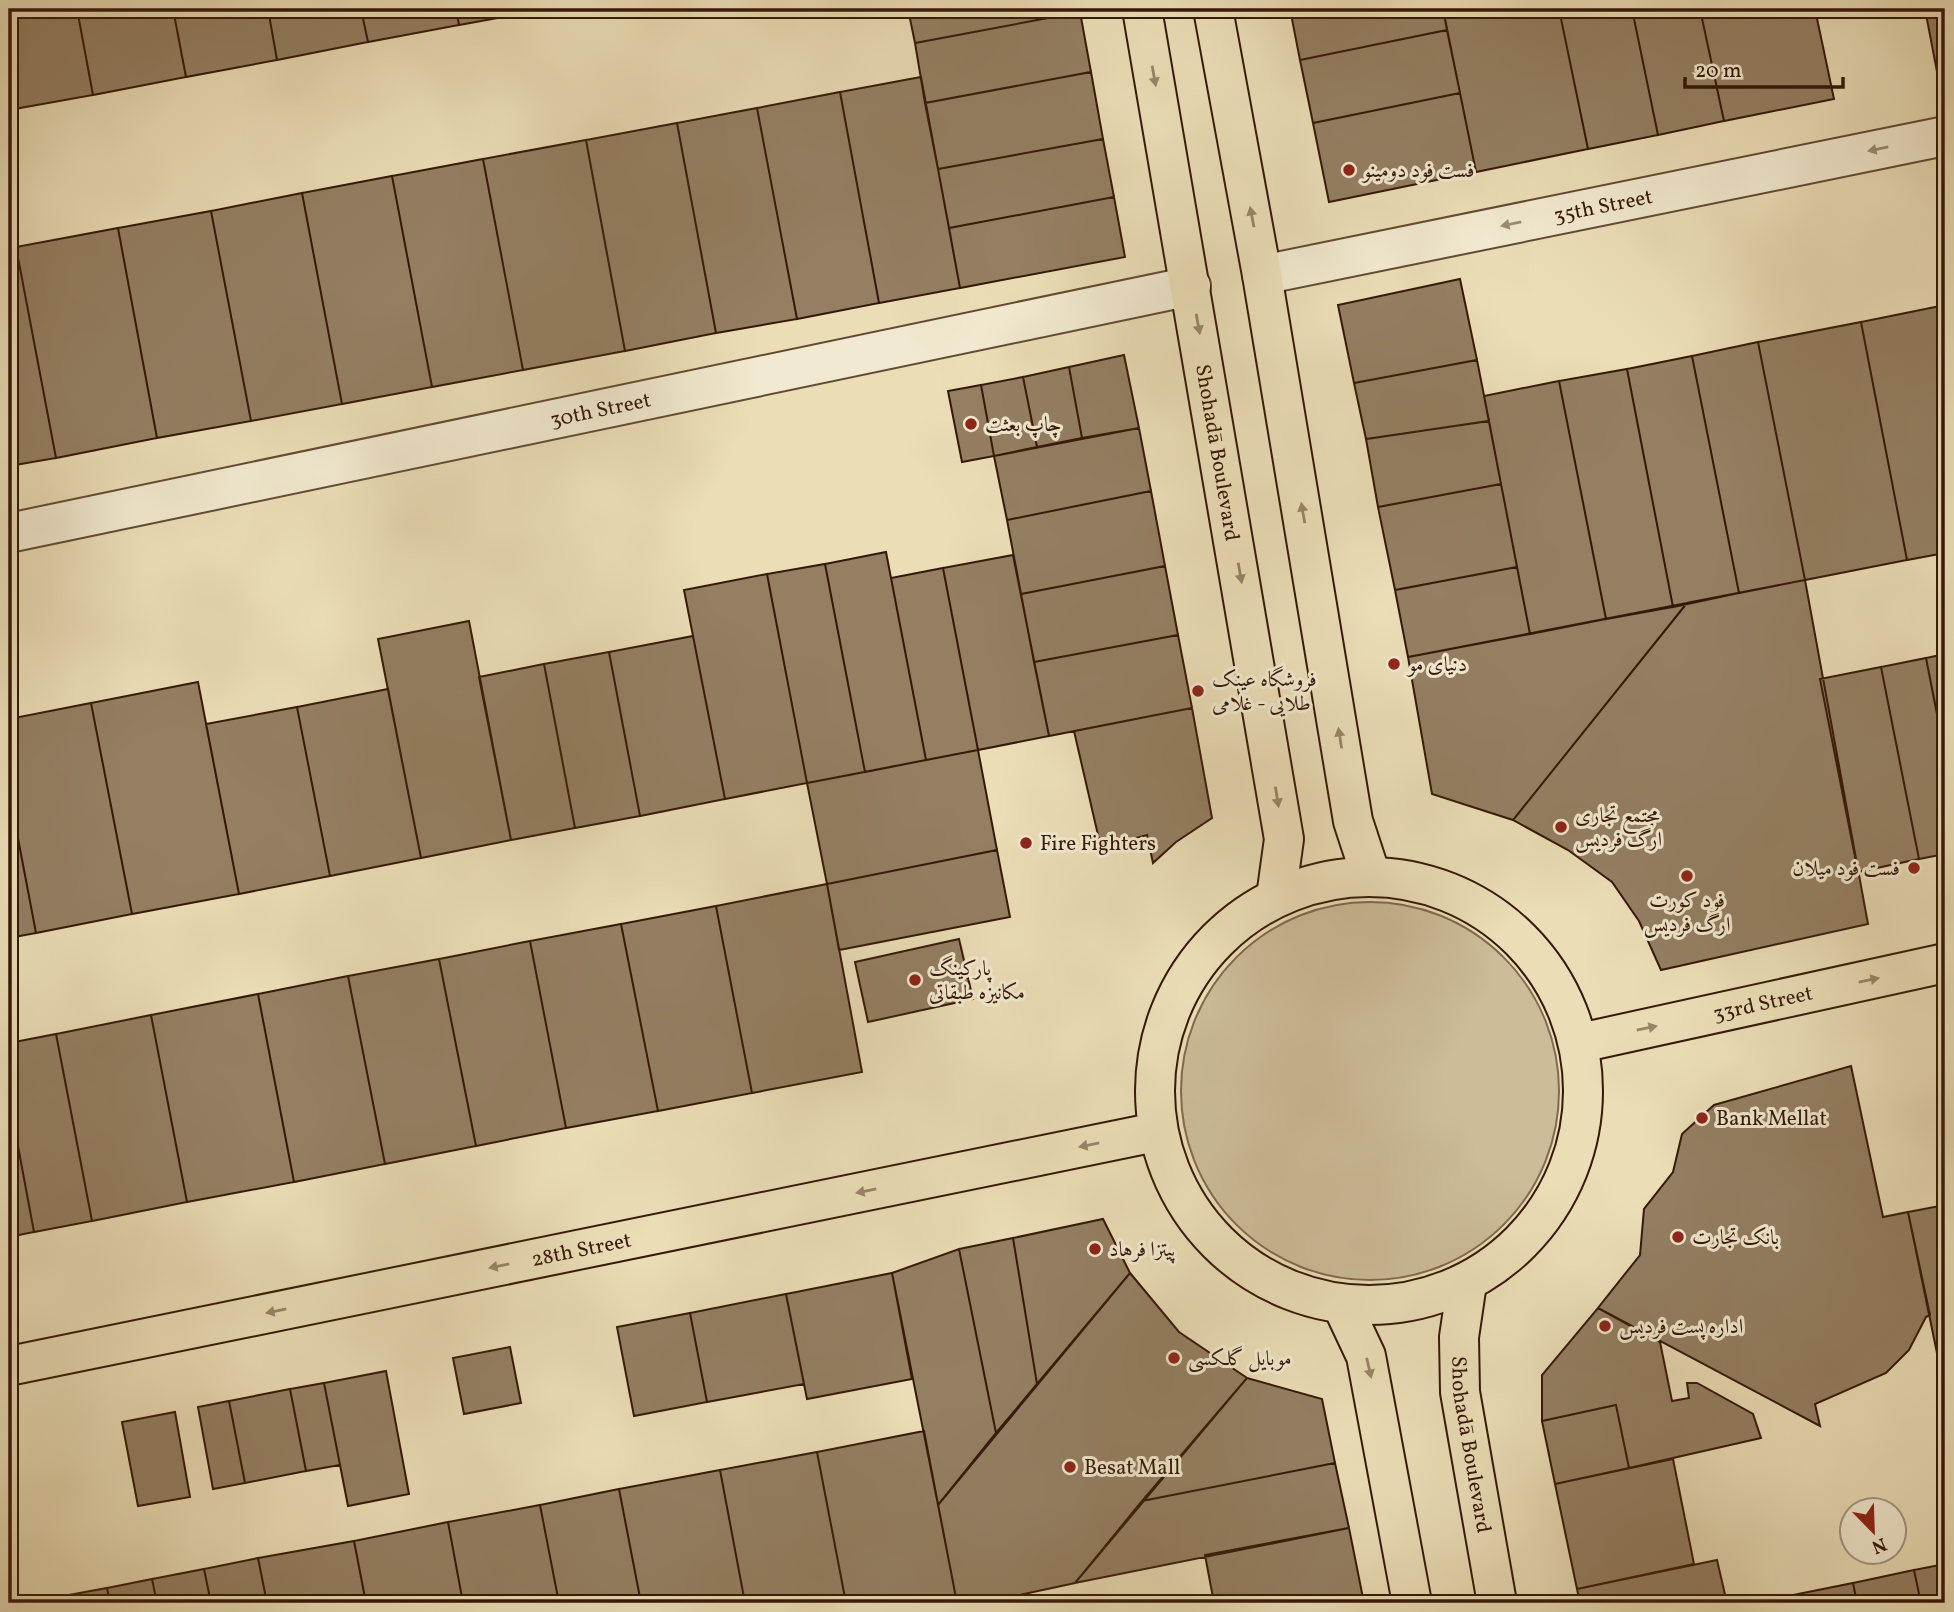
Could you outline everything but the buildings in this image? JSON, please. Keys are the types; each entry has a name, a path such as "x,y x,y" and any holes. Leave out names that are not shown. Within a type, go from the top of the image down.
{"main road":[{"name":"Shohadā Boulevard","path":"1142,9 1284,839 1276,897"},
{"path":"1213,9 1262,275 1353,821 1371,876"},
{"path":"1371,876 1442,888 1504,923 1552,976 1580,1043 1585,1099 1575,1155 1556,1197 1551,1207 1514,1250 1467,1283 1427,1298 1384,1306 1342,1305 1279,1288 1224,1252 1183,1202 1156,1132 1154,1069 1174,999 1216,940 1276,897 1322,880 1371,876"},
{"name":"33rd Street","path":"1580,1043 1945,963"},
{"name":"28th Street","path":"9,1366 1156,1132"},
{"name":"Shohadā Boulevard","path":"1467,1283 1459,1337 1460,1392 1497,1603"},
{"path":"1342,1305 1369,1368 1412,1603"}],"street":[{"name":"35th Street","path":"1262,275 1945,136"},
{"name":"30th Street","path":"9,533 1191,286"}],"shaded area":[{"path":"1370,902 1407,905 1442,916 1475,934 1504,957 1527,986 1545,1019 1556,1054 1559,1091 1556,1128 1545,1163 1527,1196 1504,1225 1475,1248 1442,1266 1407,1277 1370,1280 1333,1277 1298,1266 1265,1248 1236,1225 1213,1196 1195,1163 1184,1128 1181,1091 1184,1054 1195,1019 1213,986 1236,957 1265,934 1298,916 1333,905"}],"place":[{"name":"فست فود دومینو","path":"1349,170"},
{"name":"چاپ بعثت","path":"971,424"},
{"name":"دنیای مو","path":"1394,664"},
{"name":"فروشگاه عینک طلایی - غلامی","path":"1198,691"},
{"name":"مجتمع تجاری ارگ فردیس","path":"1561,827"},
{"name":"Fire Fighters","path":"1026,843"},
{"name":"فست فود میلان","path":"1914,868"},
{"name":"فود کورت ارگ فردیس","path":"1687,876"},
{"name":"پارکینگ مکانیزه طبقاتی","path":"915,980"},
{"name":"Bank Mellat","path":"1702,1118"},
{"name":"بانک تجارت","path":"1678,1237"},
{"name":"پیتزا فرهاد","path":"1095,1249"},
{"name":"اداره پست فردیس","path":"1605,1326"},
{"name":"موبایل گلکسی","path":"1174,1358"},
{"name":"Besat Mall","path":"1070,1467"}]}
